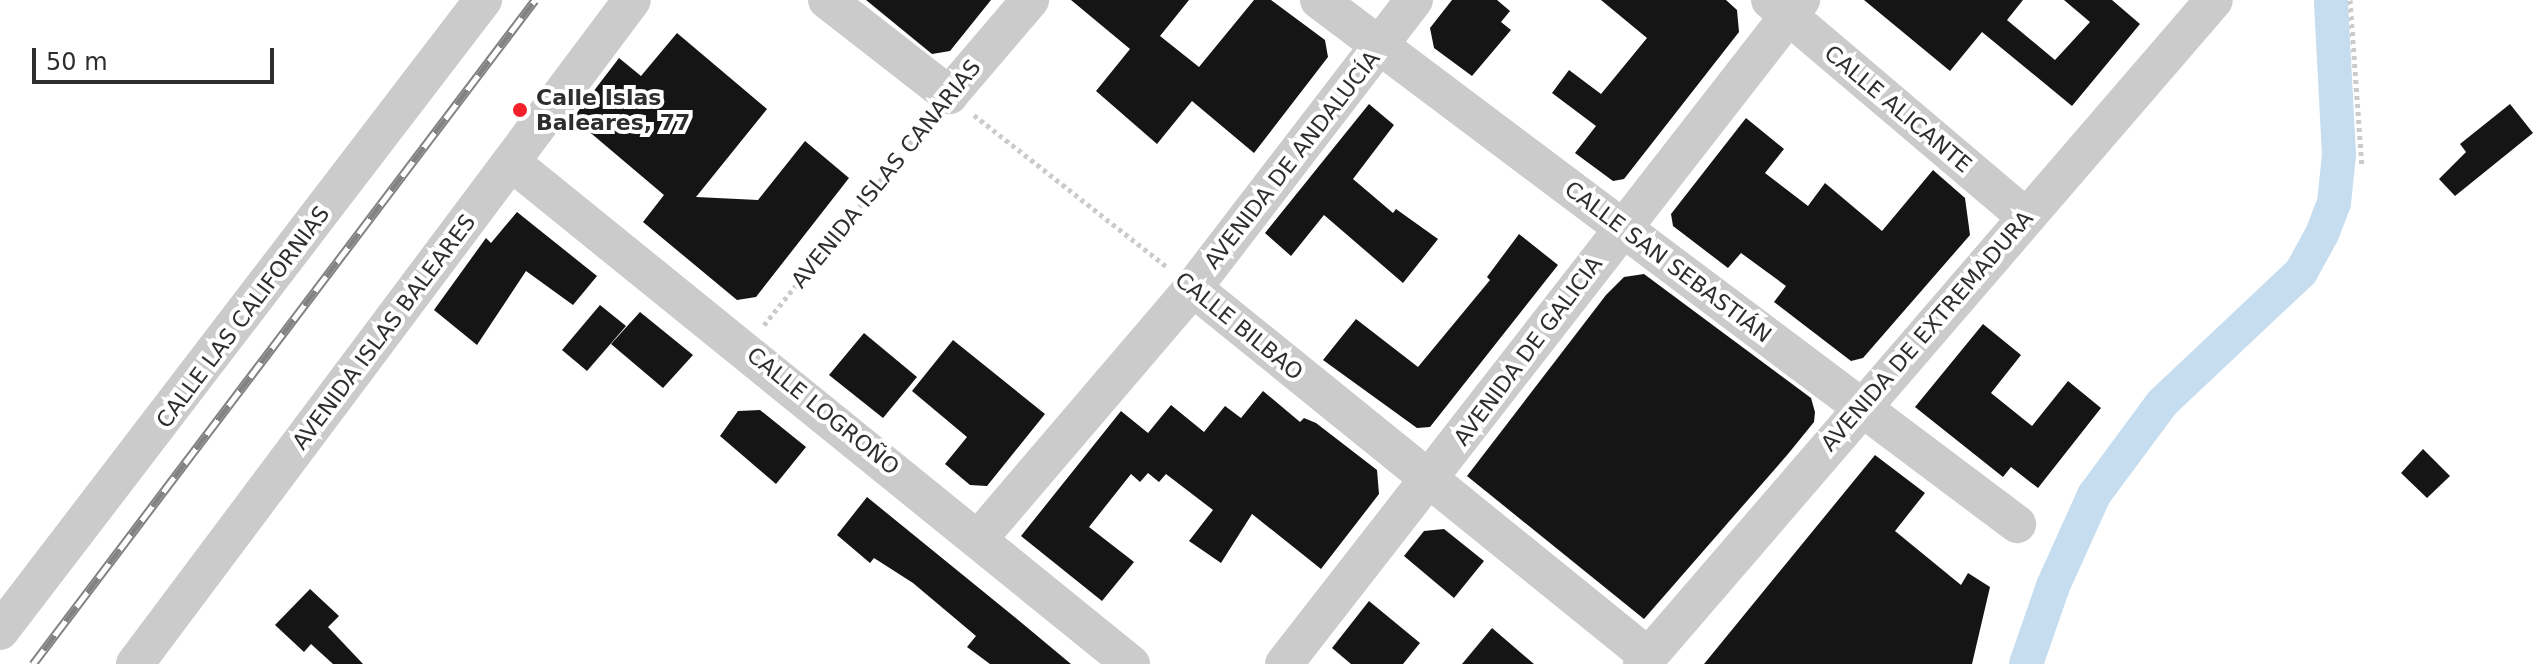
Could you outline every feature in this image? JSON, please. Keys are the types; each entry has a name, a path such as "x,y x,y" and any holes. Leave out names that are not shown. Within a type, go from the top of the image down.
{"street":[{"name":"CALLE LAS CALIFORNIAS","path":"0,631 483,0"},
{"name":"AVENIDA ISLAS BALEARES","path":"135,664 632,0"},
{"path":"827,0 949,95"},
{"name":"AVENIDA ISLAS CANARIAS","path":"949,95 1030,0"},
{"name":"CALLE SAN SEBASTIÁN","path":"1319,0 2017,524"},
{"name":"AVENIDA DE ANDALUCÍA","path":"980,537 1193,288 1414,0"},
{"name":"AVENIDA DE EXTREMADURA","path":"1645,660 1860,406 2214,0"},
{"name":"CALLE ALICANTE","path":"1786,5 2026,217"},
{"name":"AVENIDA DE GALICIA","path":"1284,664 1622,228 1786,5"},
{"name":"CALLE LOGROÑO","path":"511,162 980,537 1131,664"},
{"name":"CALLE BILBAO","path":"1193,288 1430,479 1645,660"}],"path":[{"path":"2350,0 2362,167"},
{"name":"CALLE BILBAO","path":"949,95 1193,288"},
{"name":"AVENIDA ISLAS CANARIAS","path":"745,349 949,95"}],"building":[{"path":"866,0 991,0 950,51 932,54"},
{"path":"1071,0 1189,0 1160,36 1199,67 1254,0 1271,0 1325,40 1328,57 1254,153 1192,101 1157,144 1096,91 1130,49"},
{"path":"1452,0 1497,0 1510,11 1501,22 1511,30 1472,76 1434,48 1430,28"},
{"path":"1601,0 1726,0 1737,10 1739,32 1624,179 1613,181 1575,153 1596,126 1552,93 1569,70 1601,94 1647,38"},
{"path":"1864,0 2023,0 2007,20 2055,60 2090,22 2064,0 2112,0 2140,24 2072,106 1982,32 1950,71"},
{"path":"677,33 767,109 696,197 758,200 805,141 849,178 756,297 737,300 643,222 664,195 573,118 619,58 641,76"},
{"path":"1369,104 1394,125 1353,179 1393,213 1396,209 1438,239 1403,283 1324,215 1291,256 1265,233"},
{"path":"2510,104 2533,133 2455,196 2439,179 2466,152 2460,144"},
{"path":"1746,118 1784,149 1765,173 1808,206 1825,183 1882,231 1933,170 1965,198 1970,235 1863,358 1851,361 1774,302 1786,286 1741,253 1728,268 1673,226 1671,214"},
{"path":"517,212 597,276 573,305 526,271 477,345 434,310 486,238 491,243"},
{"path":"1519,234 1558,265 1430,427 1417,428 1323,360 1356,319 1418,367 1490,280 1487,277"},
{"path":"1644,274 1811,398 1815,412 1814,422 1788,454 1644,619 1467,476 1606,295 1624,277"},
{"path":"600,305 626,326 587,371 562,350"},
{"path":"640,312 693,355 663,388 611,344"},
{"path":"1983,324 2021,355 1991,393 2032,426 2068,381 2101,408 2038,488 2011,467 2003,477 1915,407"},
{"path":"864,333 917,377 883,418 829,375"},
{"path":"953,340 1045,414 987,486 970,485 945,464 967,437 912,391"},
{"path":"1263,391 1300,422 1304,418 1316,423 1377,470 1379,494 1321,569 1252,514 1221,563 1189,541 1213,510 1166,474 1159,482 1148,473 1140,482 1131,474 1089,527 1134,562 1102,601 1021,536 1121,411 1148,433 1171,405 1204,432 1225,406 1241,418"},
{"path":"760,410 806,447 776,484 720,436 738,411"},
{"path":"2423,449 2450,476 2427,498 2401,473"},
{"path":"1875,455 1925,493 1895,531 1961,585 1968,573 1990,587 1972,664 1704,664"},
{"path":"867,497 1071,664 990,664 967,647 976,636 913,583 874,558 870,563 837,535"},
{"path":"1444,529 1484,561 1454,598 1404,556 1424,531"},
{"path":"310,589 339,616 328,627 363,664 333,664 311,644 304,652 275,625"},
{"path":"1369,601 1420,643 1403,664 1351,664 1332,648"},
{"path":"1492,628 1534,664 1462,664"}],"waterway":[{"path":"2026,664 2053,586 2094,495 2162,403 2301,272 2322,234 2334,203 2339,155 2331,0"}],"railway":[{"path":"33,664 535,0"}],"place":[{"name":"Calle Islas Baleares, 77","path":"520,110"}]}
